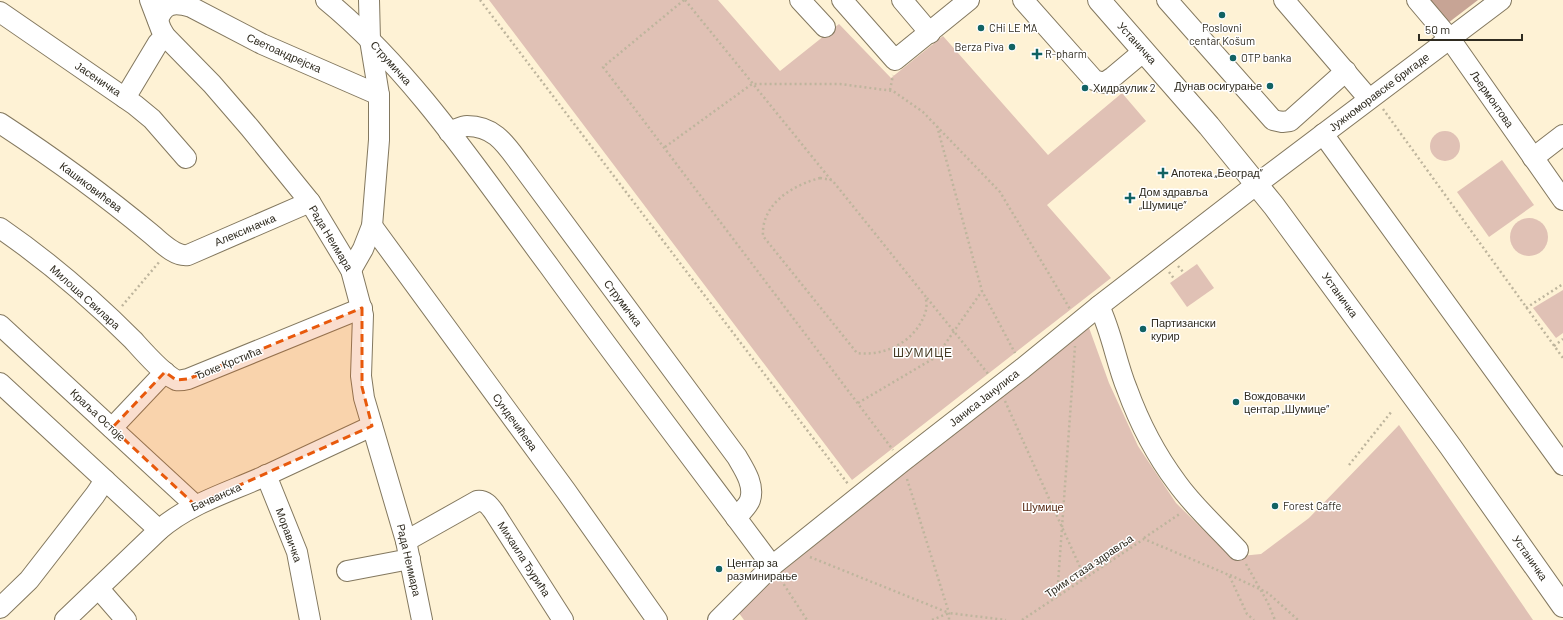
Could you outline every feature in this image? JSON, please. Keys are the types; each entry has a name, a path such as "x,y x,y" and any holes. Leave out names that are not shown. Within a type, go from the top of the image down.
{"main road":[{"name":"Устаничка","path":"1099,0 1209,126 1257,184 1413,395 1563,606"}],"street":[{"name":"Рада Неимара","path":"150,0 162,28 250,128 310,202 351,270 362,308 362,387 408,550 422,620"},
{"name":"Струмичка","path":"326,0 370,40 414,88 450,132 772,566"},
{"path":"351,270 363,249 372,226 379,140 379,95 370,40 369,0"},
{"path":"800,0 825,28"},
{"path":"842,0 895,60 969,0"},
{"path":"902,0 930,33"},
{"path":"1023,0 1094,80 1104,83 1144,51"},
{"path":"1167,0 1273,120 1282,122 1290,121 1346,71"},
{"path":"1284,0 1346,71 1371,97"},
{"name":"Љермонтова","path":"1417,0 1450,39 1563,200"},
{"name":"Јужноморавске бригаде","path":"1257,184 1501,0"},
{"name":"Светоандрејска","path":"162,28 160,14 168,6 185,3 262,44 379,95"},
{"name":"Јасеничка","path":"0,12 125,98 152,119 186,158"},
{"path":"125,98 158,43 162,28"},
{"name":"Кашиковићева","path":"0,123 45,153 111,201 175,252"},
{"name":"Струмичка","path":"450,132 466,126 484,128 502,140 526,171 737,457 747,474 751,489 750,500 736,518"},
{"path":"1323,134 1563,465"},
{"path":"1533,158 1563,135"},
{"name":"Јаниса Јанулиса","path":"718,620 772,566 1023,368 1099,306 1257,184"},
{"name":"Алексиначка","path":"175,252 188,255 310,202"},
{"name":"Сундечићева","path":"372,226 566,491 657,620"},
{"name":"Милоша Свилара","path":"0,228 35,252 112,319 165,372"},
{"path":"1099,306 1108,327 1116,358 1127,390 1149,437 1177,484 1238,550"},
{"name":"Ђоке Крстића","path":"165,372 176,380 182,381 362,308"},
{"name":"Краља Остоје","path":"0,326 195,505"},
{"path":"112,428 165,372"},
{"path":"0,383 159,530"},
{"name":"Бачванска","path":"65,620 159,530 195,505 266,475 372,426"},
{"name":"Моравичка","path":"266,475 297,552 310,620"},
{"path":"0,608 30,580 105,480"},
{"name":"Михаила Ђурића","path":"408,550 477,500 482,500 494,512 563,620"},
{"path":"347,571 408,550"},
{"path":"99,589 126,620"}],"path":[{"path":"480,0 858,497"},
{"path":"949,620 949,613 902,462 603,67 684,0 999,387 1085,578"},
{"path":"665,147 752,84 840,84 893,91 923,112 1000,192 1074,315 1077,324 1056,597"},
{"path":"1371,97 1563,358"},
{"path":"937,126 982,291 1023,368"},
{"path":"832,180 820,178 796,186 774,203 762,226 762,236 857,353 869,355 893,348 914,332 926,310 926,297"},
{"path":"112,319 175,252"},
{"path":"1526,308 1563,284"},
{"path":"858,403 936,357 982,291"},
{"path":"1554,346 1563,339"},
{"path":"1349,465 1392,411"},
{"path":"1144,539 1195,504"},
{"name":"Трим стаза здравља","path":"1022,620 1144,539 1268,593 1298,620"},
{"path":"1238,550 1258,588 1268,603 1275,620"},
{"path":"805,555 949,613 1006,620"},
{"path":"772,566 807,620"},
{"path":"1229,575 1247,614 1254,620"},
{"path":"932,620 949,613"}],"highlighted area":[{"path":"362,308 362,387 372,426 195,505 112,428 165,372 176,380 188,379"}],"green space":[{"path":"489,0 718,0 780,71 839,24 891,78 943,36 1048,155 1122,93 1146,121 1047,205 1111,278 852,480"},
{"path":"1445,131 1456,135 1460,146 1456,157 1445,161 1434,157 1430,146 1434,135"},
{"path":"1502,160 1534,205 1489,237 1457,192"},
{"path":"1525,218 1533,218 1540,221 1545,226 1548,237 1545,248 1540,253 1533,256 1525,256 1518,253 1513,248 1510,241 1510,233 1513,226 1518,221"},
{"path":"1197,264 1214,288 1187,307 1170,283"},
{"path":"1563,290 1563,333 1556,338 1533,308"},
{"name":"Шумице","path":"1088,325 1109,383 1138,446 1176,503 1231,557 1261,554 1309,518 1399,425 1533,620 744,620 736,609"}],"shaded area":[{"path":"1428,0 1478,0 1448,23"}],"place":[{"name":"Poslovni centar Košum","path":"1222,15"},
{"name":"CHi LE MA","path":"981,28"},
{"name":"Berza Piva","path":"1012,47"},
{"name":"R-pharm","path":"1037,54"},
{"name":"OTP banka","path":"1233,58"},
{"name":"Дунав осигурање","path":"1270,86"},
{"name":"Хидраулик 2","path":"1085,88"},
{"name":"Апотека „Београд”","path":"1163,173"},
{"name":"Дом здравља „Шумице”","path":"1130,198"},
{"name":"Партизански курир","path":"1143,329"},
{"name":"Вождовачки центар „Шумице”","path":"1236,402"},
{"name":"Forest Caffe","path":"1275,506"},
{"name":"Центар за разминирање","path":"719,569"}],"district":[{"name":"ШУМИЦЕ","path":"923,353"}]}
